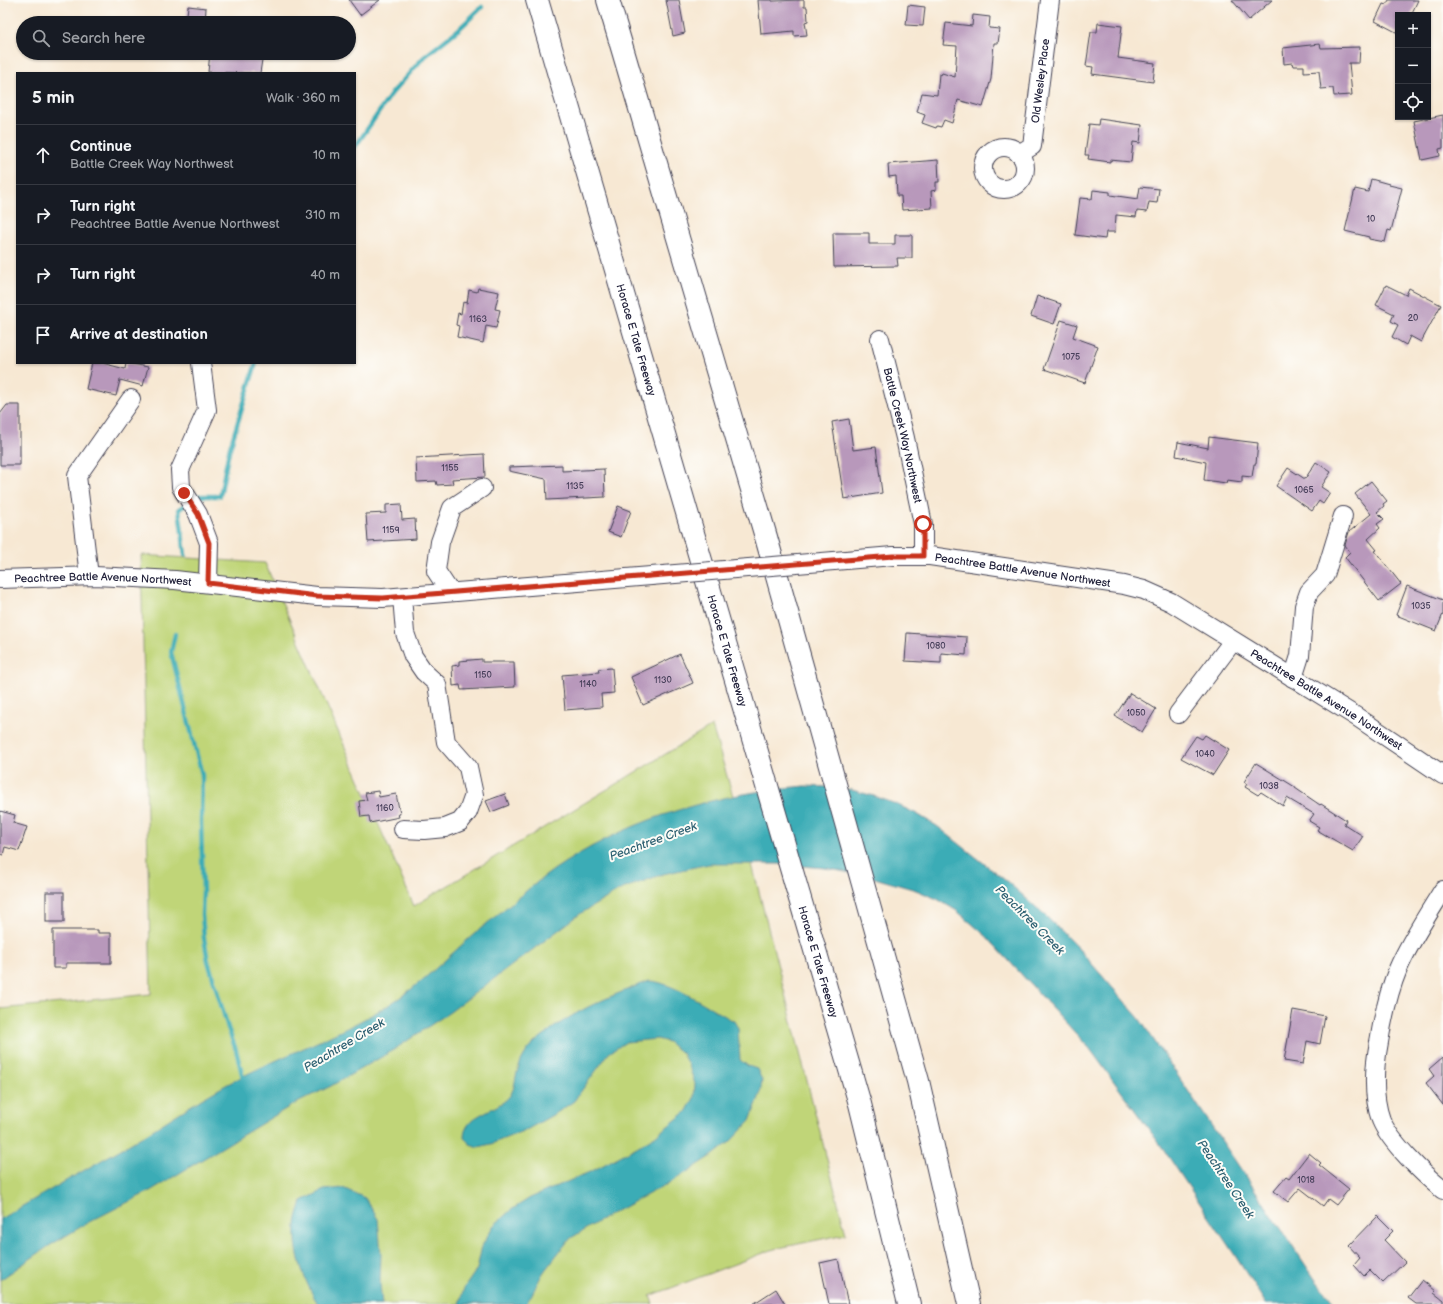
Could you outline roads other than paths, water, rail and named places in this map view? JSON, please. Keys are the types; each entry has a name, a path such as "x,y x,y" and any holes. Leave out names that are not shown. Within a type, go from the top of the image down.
{"highway":[{"name":"Horace E Tate Freeway","path":"538,0 860,1104 909,1304"},
{"path":"608,0 766,537 815,717 918,1081 969,1304"}],"street":[{"name":"Old Wesley Place","path":"1019,154 1032,146 1050,0"},
{"name":"Battle Creek Way Northwest","path":"880,339 905,438 923,524 923,556"},
{"path":"201,364 207,410 180,470 181,488 196,510 209,543 208,583"},
{"path":"90,576 77,476 131,399"},
{"path":"450,592 436,571 440,542 452,508 482,488"},
{"path":"1293,678 1300,656 1304,606 1310,592 1325,574 1343,516"},
{"name":"Peachtree Battle Avenue Northwest","path":"0,580 90,576 175,580 317,596 383,598 893,556 930,556 1124,585 1144,590 1171,602 1356,717 1443,775"},
{"path":"402,597 405,633 413,656 424,672 437,684 446,742 468,767 474,795 468,812 460,822 445,828 424,830 403,829"},
{"path":"1178,714 1233,641"},
{"path":"1443,890 1413,938 1397,970 1385,1006 1375,1063 1375,1099 1382,1121 1400,1150 1443,1190"}],"water":[{"name":"Peachtree Creek","path":"805,786 852,790 896,804 917,814 937,826 1010,884 1045,915 1078,948 1139,1018 1315,1279 1335,1304 1266,1304 1164,1150 1090,1049 986,936 957,911 937,899 916,890 871,877 825,868 779,864 709,864 663,874 620,890 580,914 450,1012 392,1051 331,1086 289,1107 150,1191 89,1222 49,1246 0,1280 0,1219 133,1142 224,1086 327,1038 387,1006 412,989 480,929 532,886 564,863 592,846 620,832 680,810 742,794"},
{"path":"649,981 658,982 680,991 734,1021 738,1028 740,1060 748,1066 757,1069 762,1080 760,1095 750,1121 730,1142 712,1156 673,1181 611,1214 571,1238 543,1273 526,1304 459,1304 464,1288 477,1269 482,1246 493,1226 511,1210 530,1198 594,1170 635,1148 655,1136 686,1112 694,1098 695,1084 682,1053 668,1042 657,1039 626,1042 609,1053 574,1101 558,1112 528,1129 491,1144 478,1147 470,1144 464,1138 465,1130 474,1119 510,1096 521,1061 528,1049 535,1042 576,1013"},
{"path":"343,1188 365,1198 378,1219 381,1254 380,1284 382,1304 318,1304 304,1276 298,1256 296,1236 297,1220 302,1201 324,1190"}],"waterway":[{"path":"356,146 392,93 423,58 459,29 482,7"},
{"path":"193,500 197,496 220,496 229,451 256,364"},
{"path":"185,555 179,509 187,504"},
{"path":"175,634 171,652 202,775 202,915 204,938 208,961 236,1050 244,1082"}]}
